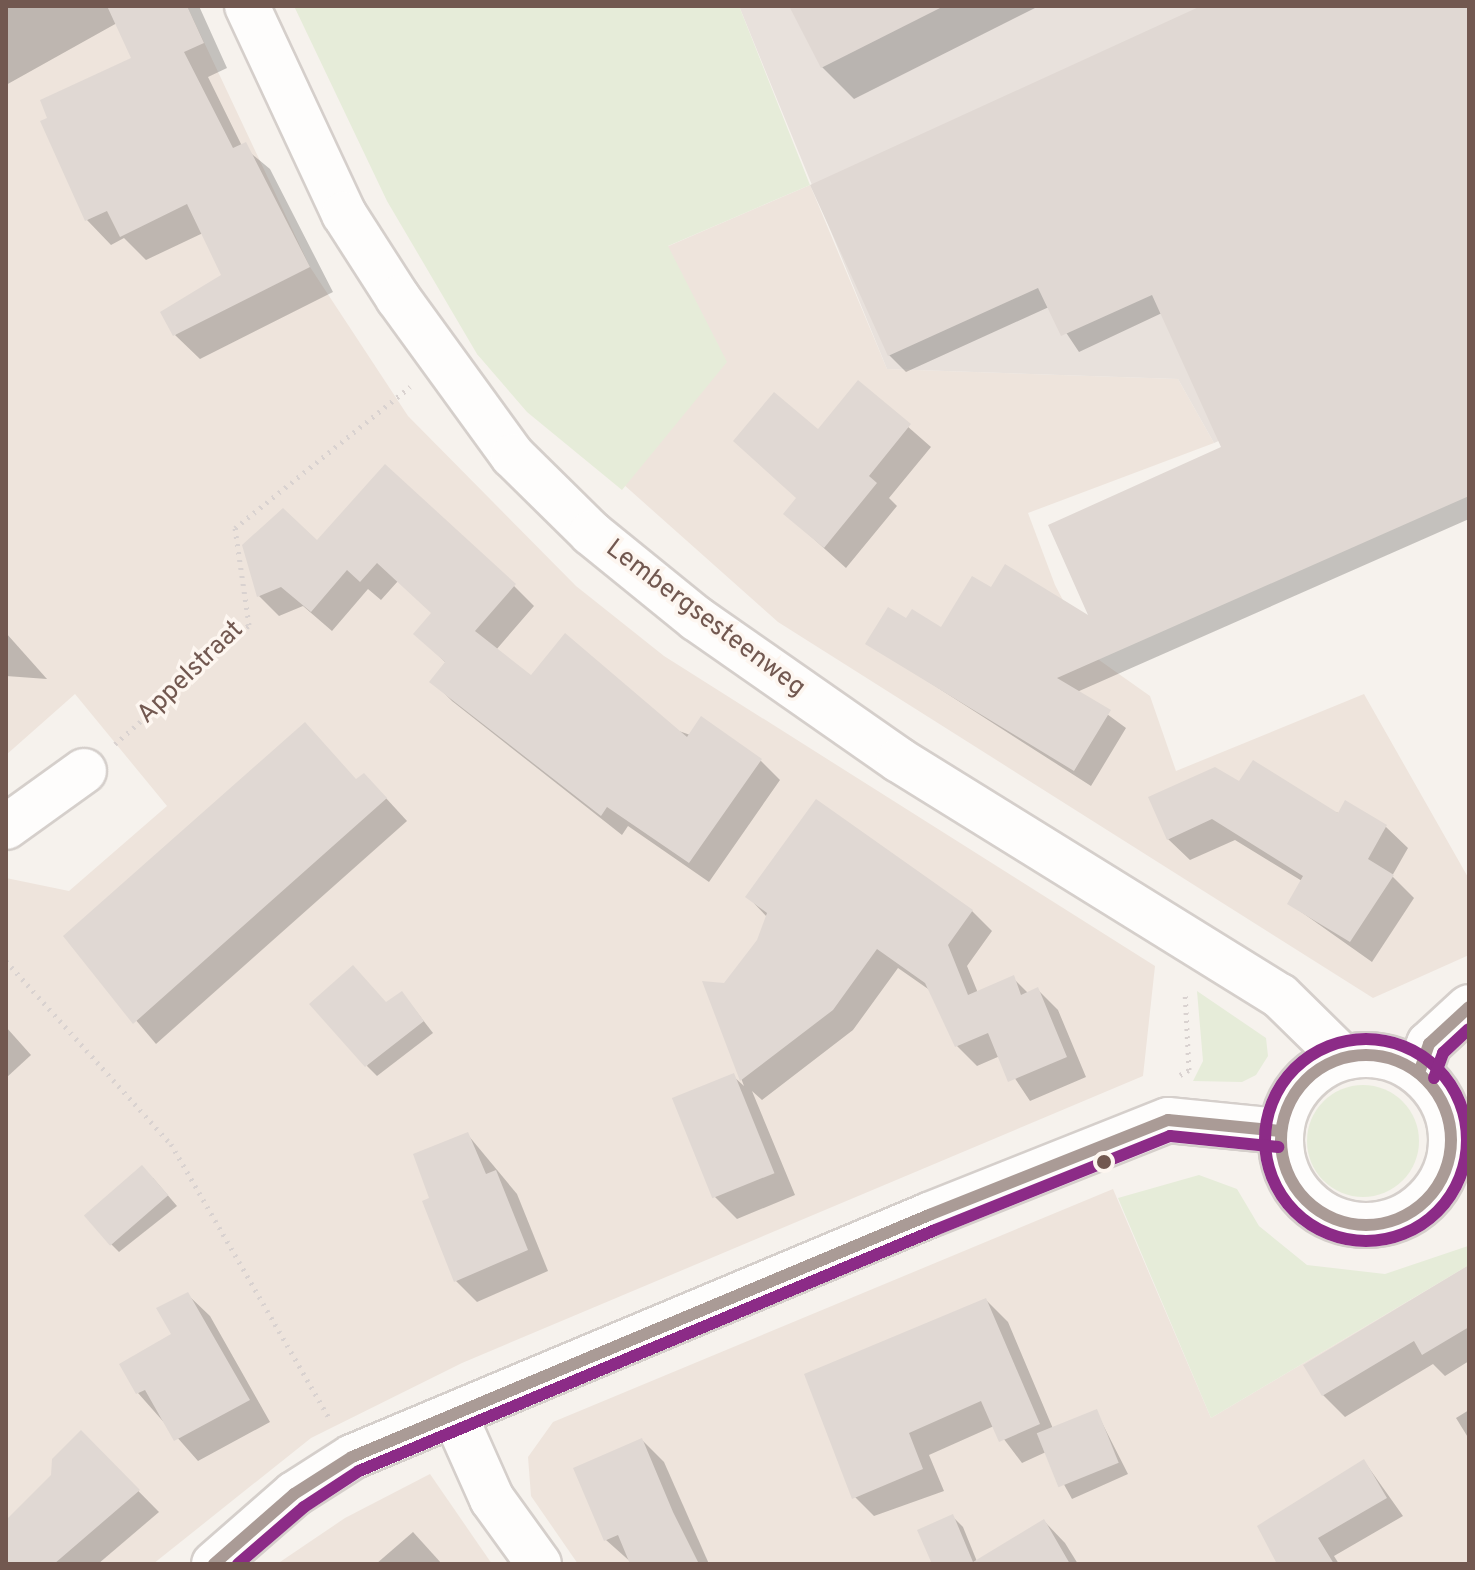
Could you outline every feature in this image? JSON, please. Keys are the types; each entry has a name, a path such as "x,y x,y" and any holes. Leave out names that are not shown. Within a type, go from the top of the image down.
{"street":[{"name":"Lembergsesteenweg","path":"247,6 344,214 443,367 513,456 697,619 899,760 1182,932 1280,996 1343,1058"},
{"path":"6,827 84,771"},
{"path":"1419,1073 1429,1044 1469,1007"},
{"path":"1343,1058 1396,1060 1419,1073 1448,1116 1458,1176 1414,1210 1361,1225 1310,1205 1282,1159 1280,1131 1291,1099 1313,1073 1343,1058"},
{"path":"214,1564 294,1494 352,1457 1168,1120 1280,1131"},
{"path":"455,1416 492,1499 539,1564"}],"path":[{"name":"Appelstraat","path":"84,771 249,625 235,528 396,396 443,367"},
{"path":"1168,1120 1160,1088 1189,1070 1184,979 1167,960 1182,932"},
{"path":"6,961 171,1144 352,1457"}],"shaded area":[{"path":"6,6 187,6 310,267 408,416 576,586 664,656 1155,966 1143,1076 462,1363 311,1438 153,1564 6,1564 6,878 69,891 167,806 75,694 6,755"},
{"path":"739,6 1247,6 1398,362 1214,443 1178,379 887,369"},
{"path":"810,185 887,369 1178,379 1214,443 1028,513 1055,585 1092,655 1150,696 1176,771 1364,694 1469,879 1469,955 1373,998 778,622 477,354 620,267"},
{"path":"1113,1189 1211,1418 1469,1265 1469,1564 578,1564 531,1496 528,1457 553,1422"},
{"path":"430,1474 492,1564 277,1564 345,1518"}],"green space":[{"path":"294,6 739,6 810,185 668,246 727,362 622,490 527,412 477,354 387,201"},
{"path":"1197,991 1266,1038 1268,1056 1256,1075 1242,1082 1193,1081 1203,1061"},
{"path":"1363,1085 1384,1089 1403,1101 1415,1120 1419,1141 1415,1162 1403,1181 1384,1193 1363,1197 1342,1193 1323,1181 1311,1162 1307,1141 1311,1120 1323,1101 1342,1089"},
{"path":"1199,1175 1237,1189 1259,1226 1307,1265 1385,1274 1468,1246 1469,1265 1211,1418 1118,1198"}],"building":[{"path":"107,6 187,6 204,43 184,52 233,148 246,142 310,267 173,336 160,312 221,275 187,204 120,237 107,211 85,221 40,121 47,118 40,100 131,58"},
{"path":"789,6 944,6 821,68"},
{"path":"1201,6 1469,6 1469,496 1057,678 1111,710 1074,771 865,644 888,607 906,618 912,609 941,627 972,576 991,587 1005,564 1088,615 1048,525 1221,447 1152,295 1061,336 1038,288 888,356 810,185"},
{"path":"858,380 911,424 869,476 877,483 824,548 783,514 796,498 733,441 774,392 818,429"},
{"path":"385,464 516,584 475,631 531,675 565,633 687,737 701,716 762,759 689,863 607,807 601,816 429,682 445,662 413,634 431,613 377,563 360,582 347,570 311,612 281,587 257,597 242,545 283,508 317,540"},
{"path":"305,722 356,779 364,773 387,798 133,1024 63,936"},
{"path":"1253,760 1338,813 1345,800 1387,825 1368,859 1394,875 1350,942 1287,904 1303,876 1212,819 1167,840 1148,797 1215,767 1239,781"},
{"path":"816,799 973,910 948,945 968,995 1014,975 1021,995 1038,987 1067,1057 1008,1082 988,1033 955,1047 925,983 877,949 833,1010 740,1081 702,981 724,983 757,940 767,913 745,897"},
{"path":"353,965 386,1002 402,991 424,1021 365,1067 309,1004"},
{"path":"734,1073 774,1173 712,1198 672,1098"},
{"path":"468,1132 486,1174 496,1170 528,1250 454,1282 422,1201 429,1198 413,1154"},
{"path":"142,1165 168,1195 110,1246 84,1216"},
{"path":"1469,1265 1469,1327 1422,1355 1414,1341 1322,1396 1303,1365"},
{"path":"188,1292 250,1400 174,1441 145,1390 136,1394 119,1364 171,1334 156,1308"},
{"path":"986,1298 1040,1424 999,1442 981,1401 909,1433 923,1469 852,1499 804,1374"},
{"path":"1097,1409 1119,1463 1058,1487 1037,1433"},
{"path":"81,1430 140,1490 54,1564 6,1564 6,1520 51,1475 52,1459"},
{"path":"642,1438 699,1564 630,1564 618,1535 604,1541 573,1468"},
{"path":"1364,1459 1387,1498 1318,1538 1334,1564 1277,1564 1257,1526"},
{"path":"953,1514 973,1562 1044,1519 1070,1564 932,1564 917,1530"}],"transit line":[{"path":"1419,1073 1429,1044 1469,1007"},
{"path":"1434,1078 1443,1053 1469,1029"},
{"path":"1366,1039 1405,1047 1437,1069 1459,1101 1467,1140 1459,1179 1437,1211 1405,1233 1366,1241 1327,1233 1295,1211 1273,1179 1265,1140 1273,1101 1295,1069 1327,1047 1366,1039"},
{"path":"1366,1055 1398,1062 1426,1080 1444,1108 1451,1140 1444,1172 1426,1200 1398,1218 1366,1225 1334,1218 1306,1200 1288,1172 1281,1140 1288,1108 1306,1080 1334,1062 1366,1055"},
{"path":"214,1564 294,1494 352,1457 929,1215 1168,1120 1280,1131"},
{"path":"238,1564 304,1507 359,1471 935,1230 1170,1136 1278,1147"}]}
